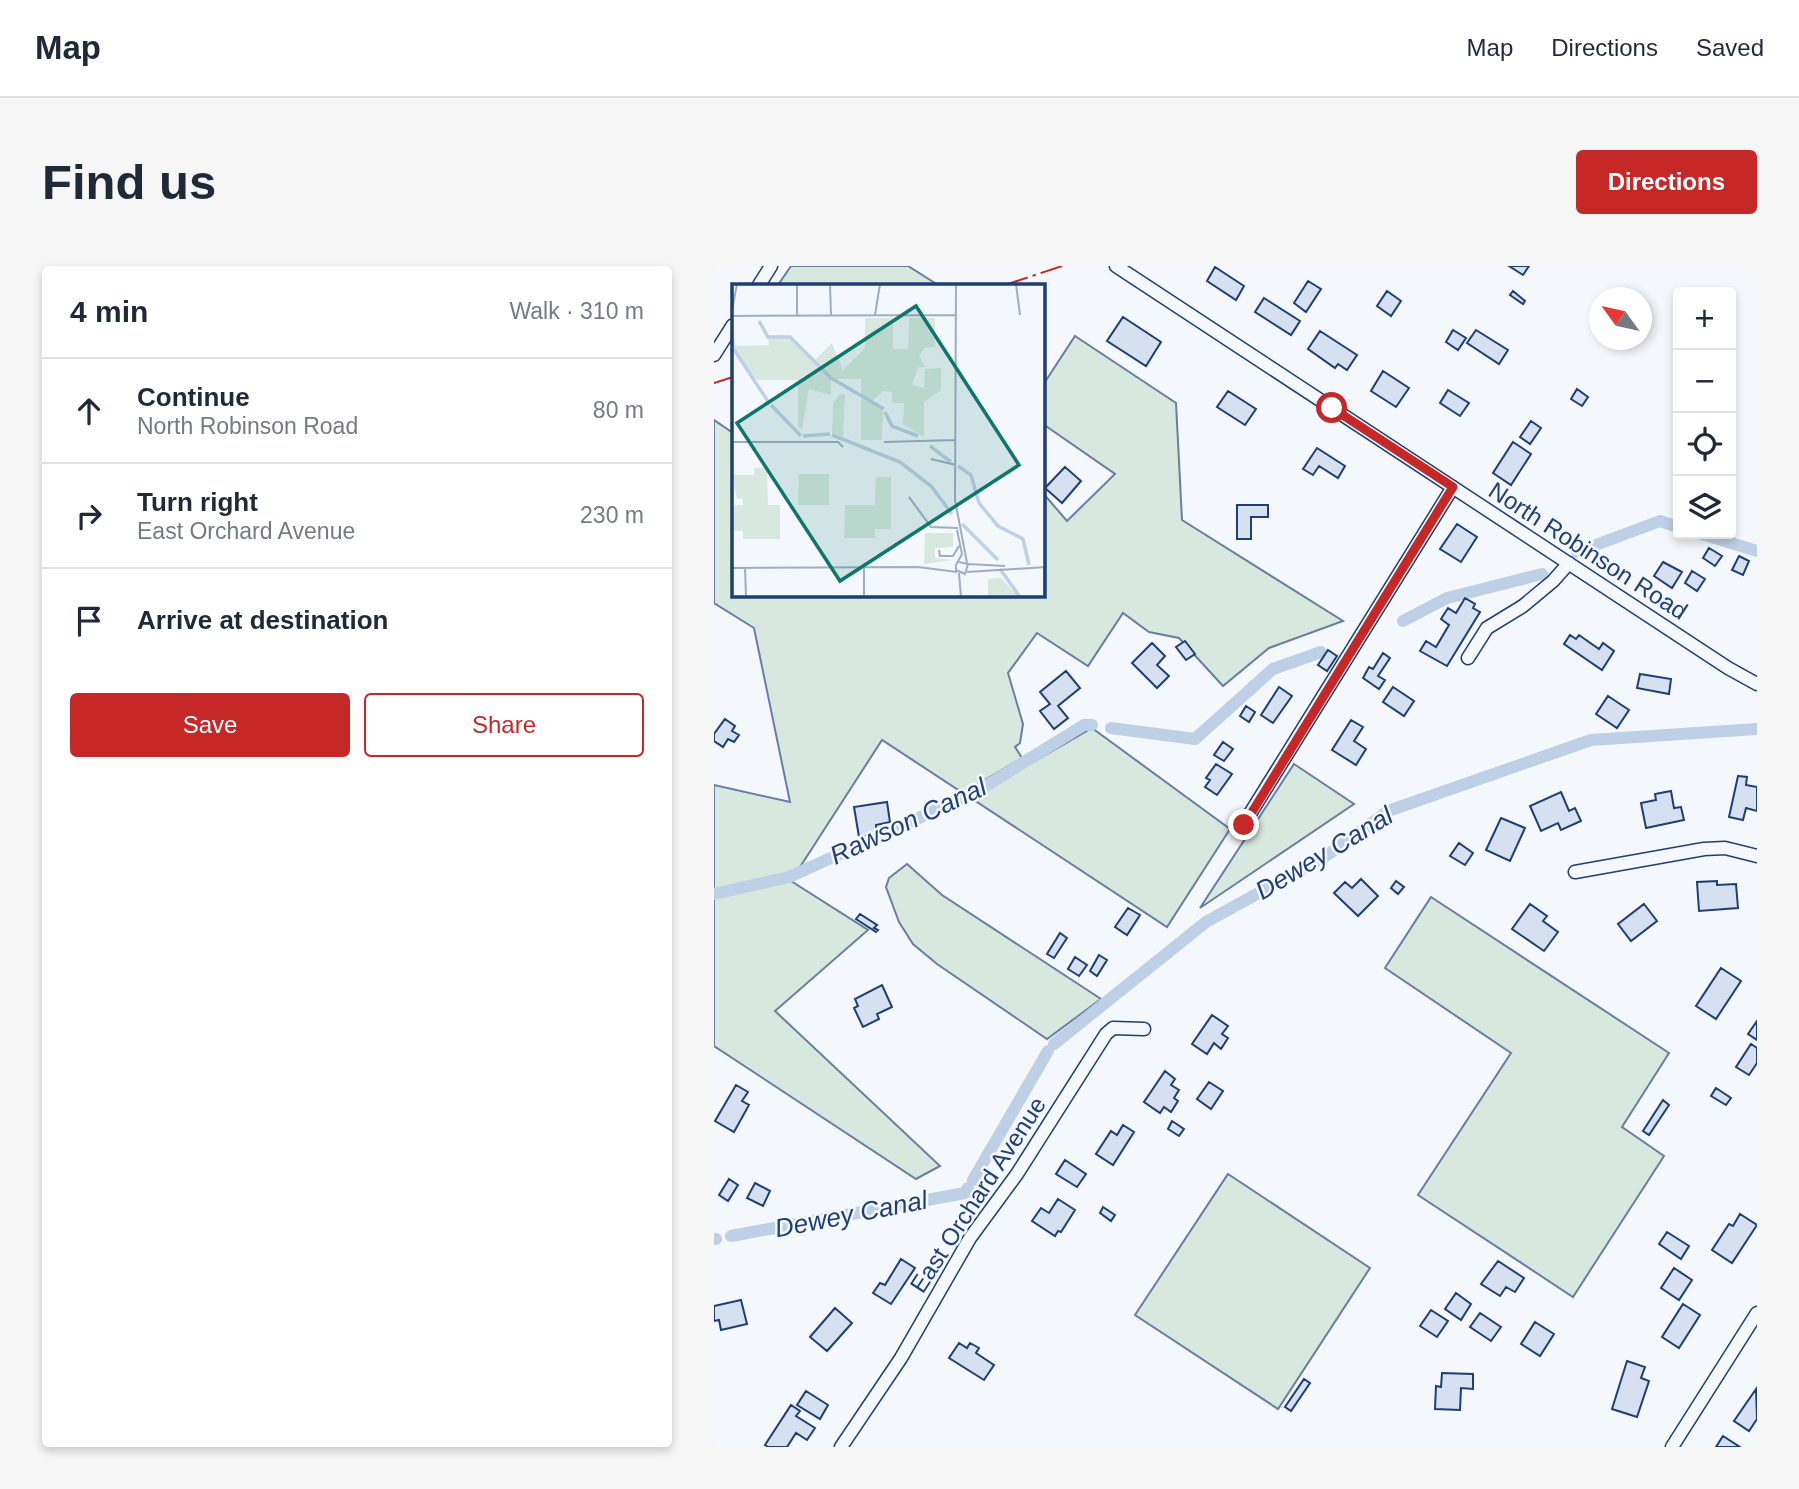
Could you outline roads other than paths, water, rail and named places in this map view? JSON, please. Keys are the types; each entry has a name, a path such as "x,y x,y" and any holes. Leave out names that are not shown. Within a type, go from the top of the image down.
{"street":[{"path":"760,284 771,266"},
{"name":"North Robinson Road","path":"1116,266 1728,668 1757,684"},
{"path":"714,355 732,327"},
{"path":"1244,825 1453,487"},
{"path":"1468,658 1487,628 1523,606 1553,581 1569,563"},
{"path":"1575,872 1725,848 1757,856"},
{"name":"East Orchard Avenue","path":"841,1447 901,1358 970,1238 1017,1174 1106,1034 1113,1028 1144,1029"},
{"path":"1672,1447 1757,1313"}],"waterway":[{"name":"Rawson Canal","path":"1577,552 1660,521 1673,525"},
{"name":"Rawson Canal","path":"1718,539 1757,551"},
{"name":"Rawson Canal","path":"1403,621 1447,598 1542,574"},
{"name":"Rawson Canal","path":"1111,728 1195,739 1273,669 1321,652"},
{"name":"Rawson Canal","path":"714,894 789,877 976,792 1084,725 1092,725"},
{"name":"Dewey Canal","path":"1054,1044 1206,922 1326,856 1388,811 1591,740 1757,729"},
{"name":"Dewey Canal","path":"973,1180 1048,1051"},
{"name":"Dewey Canal","path":"731,1236 965,1193 968,1188"}]}
